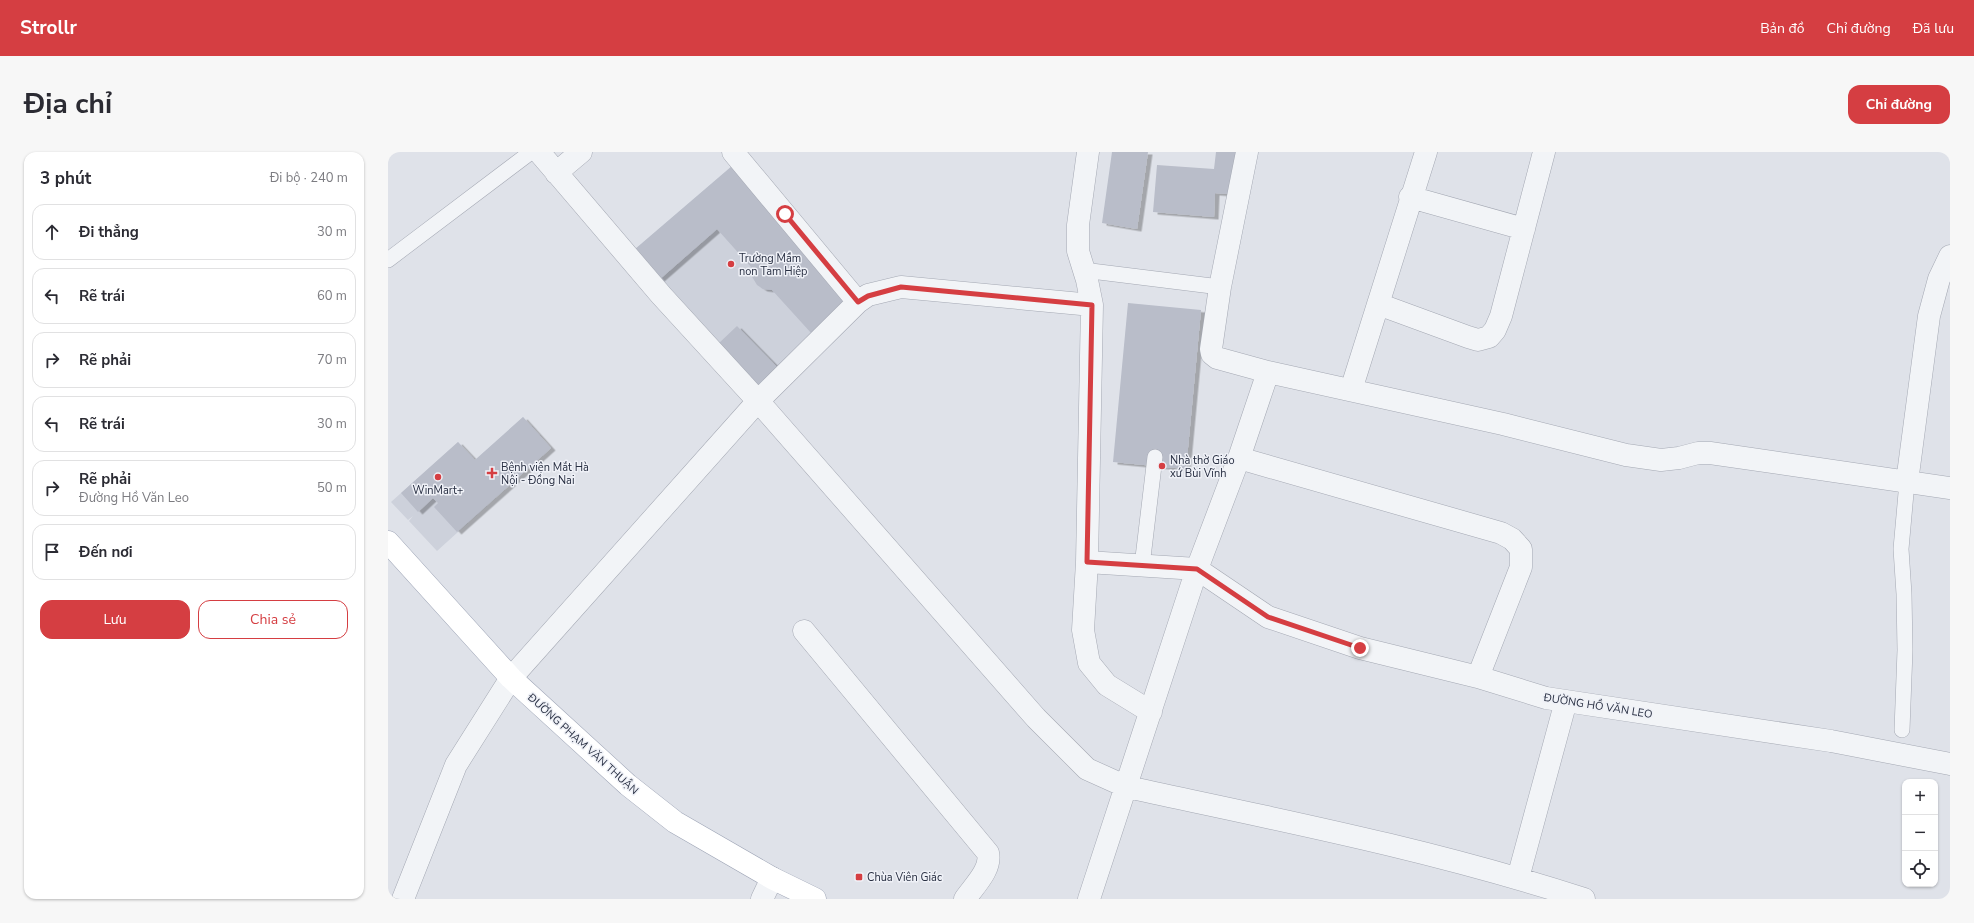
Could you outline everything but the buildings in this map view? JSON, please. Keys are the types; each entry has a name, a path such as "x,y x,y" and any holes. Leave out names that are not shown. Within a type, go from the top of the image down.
{"main road":[{"name":"ĐƯỜNG PHẠM VĂN THUẬN","path":"388,542 510,678 628,785 675,822 772,878 815,899"}],"street":[{"path":"539,152 661,295 758,401 1036,718 1087,769 1127,787 1393,845 1518,878 1584,899"},
{"path":"556,173 581,152"},
{"path":"732,152 858,302"},
{"path":"1088,152 1078,225 1078,251 1087,280 1092,305 1087,562 1083,630 1089,663 1107,685 1151,712"},
{"path":"1247,152 1220,287 1212,354 1224,360 1268,372 1503,424 1626,455 1661,460 1679,458 1698,453 1710,453 1950,488"},
{"path":"1351,390 1410,197 1426,152"},
{"path":"1378,304 1478,340 1489,337 1495,330 1501,316 1544,152"},
{"path":"1410,197 1524,229"},
{"path":"1907,482 1930,316 1939,279 1950,256"},
{"path":"403,899 456,765 510,678 758,401 858,302 868,296 901,287 1092,305"},
{"path":"1089,899 1127,787 1197,569 1239,458 1268,372"},
{"path":"1239,458 1501,533 1512,539 1521,549 1521,567 1478,676"},
{"path":"1087,562 1197,569"},
{"name":"ĐƯỜNG HỒ VĂN LEO","path":"1197,569 1268,617 1360,648 1478,676 1546,698 1831,741 1950,764"},
{"path":"804,631 988,853 990,860 986,869 966,899"},
{"path":"1518,878 1566,701"},
{"path":"762,899 772,878"}],"lane":[{"path":"388,260 531,152"},
{"path":"1083,270 1220,287"},
{"path":"1142,566 1155,457"},
{"path":"1902,730 1905,650 1904,594 1901,549 1907,482"}],"shaded area":[{"name":"Trường Mầm non Tam Hiệp","path":"732,166 846,301 758,388 634,250"},
{"name":"Bệnh viện Mắt Hà Nội - Đồng Nai","path":"523,417 551,448 437,551 409,521 413,516 408,520 391,502 458,442 475,460"}],"place":[{"name":"Trường Mầm non Tam Hiệp","path":"731,264"},
{"name":"Nhà thờ Giáo xứ Bùi Vĩnh","path":"1162,466"},
{"name":"Bệnh viện Mắt Hà Nội - Đồng Nai","path":"492,473"},
{"name":"WinMart+","path":"438,477"},
{"name":"Chùa Viên Giác","path":"859,877"}],"route":[{"path":"785,214 858,302 881,291 901,287 1092,305 1087,562 1197,569 1268,617 1360,648"}]}
